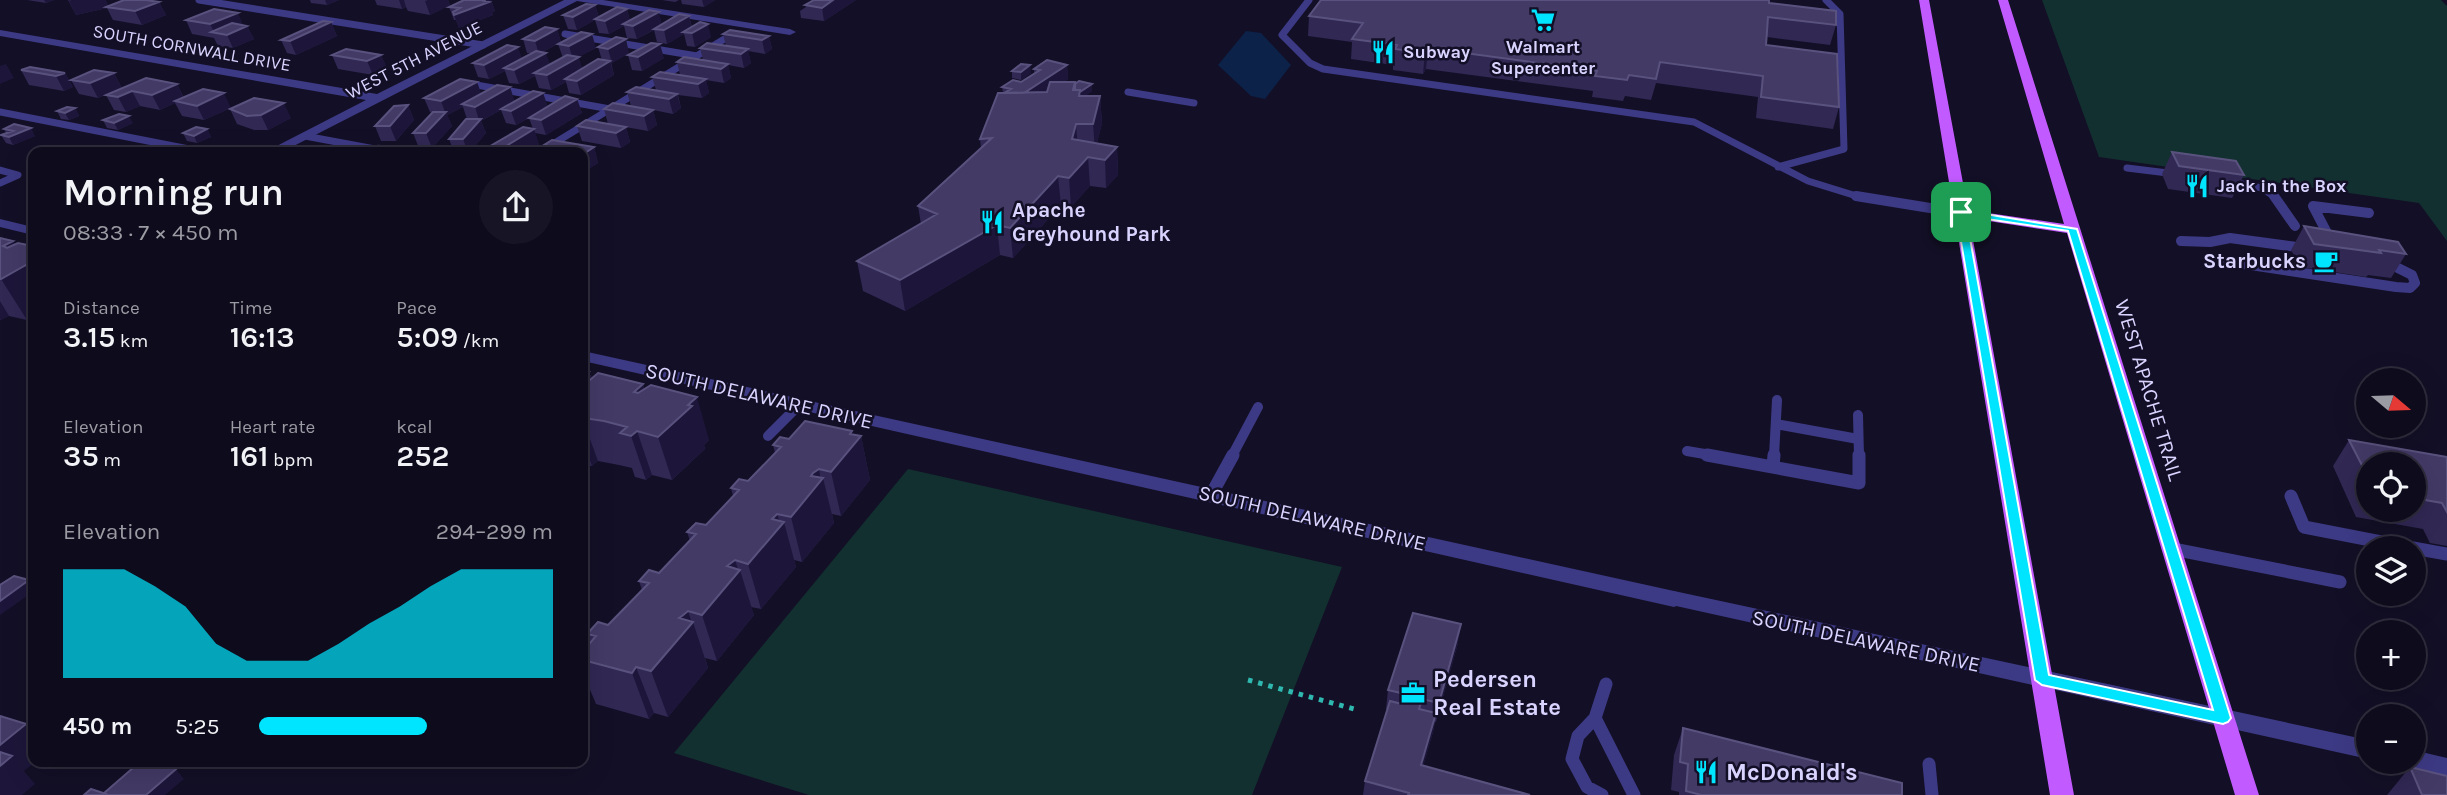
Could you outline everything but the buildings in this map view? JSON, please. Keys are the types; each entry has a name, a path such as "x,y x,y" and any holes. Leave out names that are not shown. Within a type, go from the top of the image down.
{"main road":[{"path":"1924,0 2062,795"},
{"name":"WEST APACHE TRAIL","path":"2003,0 2168,548 2247,795"},
{"path":"1961,212 2072,229"}],"street":[{"name":"WEST 5TH AVENUE","path":"282,147 572,0"},
{"path":"582,0 790,32"},
{"name":"SOUTH CORNWALL DRIVE","path":"0,33 378,98"},
{"path":"0,223 28,230"},
{"name":"SOUTH DELAWARE DRIVE","path":"588,357 1674,599 2356,747"},
{"path":"2426,763 2447,768"}],"lane":[{"path":"199,0 483,45"},
{"path":"1309,0 1282,35 1310,63 1323,69 1694,122 1719,131 1778,167 1844,193 1961,212"},
{"path":"1778,167 1844,149 1840,14 1826,0"},
{"path":"565,34 697,56"},
{"path":"548,147 726,38"},
{"path":"471,84 610,109"},
{"path":"1128,92 1194,103"},
{"path":"0,112 178,147"},
{"path":"305,136 364,147"},
{"path":"2127,168 2182,175"},
{"path":"0,170 18,175 0,183"},
{"path":"2223,181 2250,185 2276,195 2295,226"},
{"path":"2326,231 2313,206 2369,213"},
{"path":"2181,241 2210,242 2230,238 2319,250"},
{"path":"2211,259 2396,287 2410,288 2415,283 2412,275 2404,270 2370,258"},
{"path":"1773,467 1777,400"},
{"path":"768,436 799,405"},
{"path":"1211,495 1258,407"},
{"path":"1687,451 1859,483 1858,415"},
{"path":"1776,424 1858,439"},
{"path":"2291,496 2304,527 2356,537"},
{"path":"2168,548 2340,582"},
{"path":"2426,550 2447,554"},
{"path":"1602,795 1587,788 1573,759 1578,736 1595,718 1606,684"},
{"path":"1595,718 1634,795"},
{"path":"1929,764 1932,795"}],"path":[{"path":"1248,680 1354,709"}],"green space":[{"path":"2042,0 2441,0 2447,6 2447,241 2419,203 2099,157"},
{"path":"908,469 1342,567 1252,795 809,795 674,753"}],"water":[{"path":"1246,31 1261,33 1291,65 1265,99 1251,96 1218,65"}],"place":[{"name":"Walmart Supercenter","path":"1543,20"},
{"name":"Subway","path":"1383,52"},
{"name":"Jack in the Box","path":"2197,186"},
{"name":"Apache Greyhound Park","path":"992,222"},
{"name":"Starbucks","path":"2326,261"},
{"name":"Pedersen Real Estate","path":"1413,693"},
{"name":"McDonald's","path":"1706,772"}],"route":[{"path":"1961,212 2072,229 2152,485 2168,548 2223,718 2042,680 1961,212"}]}
